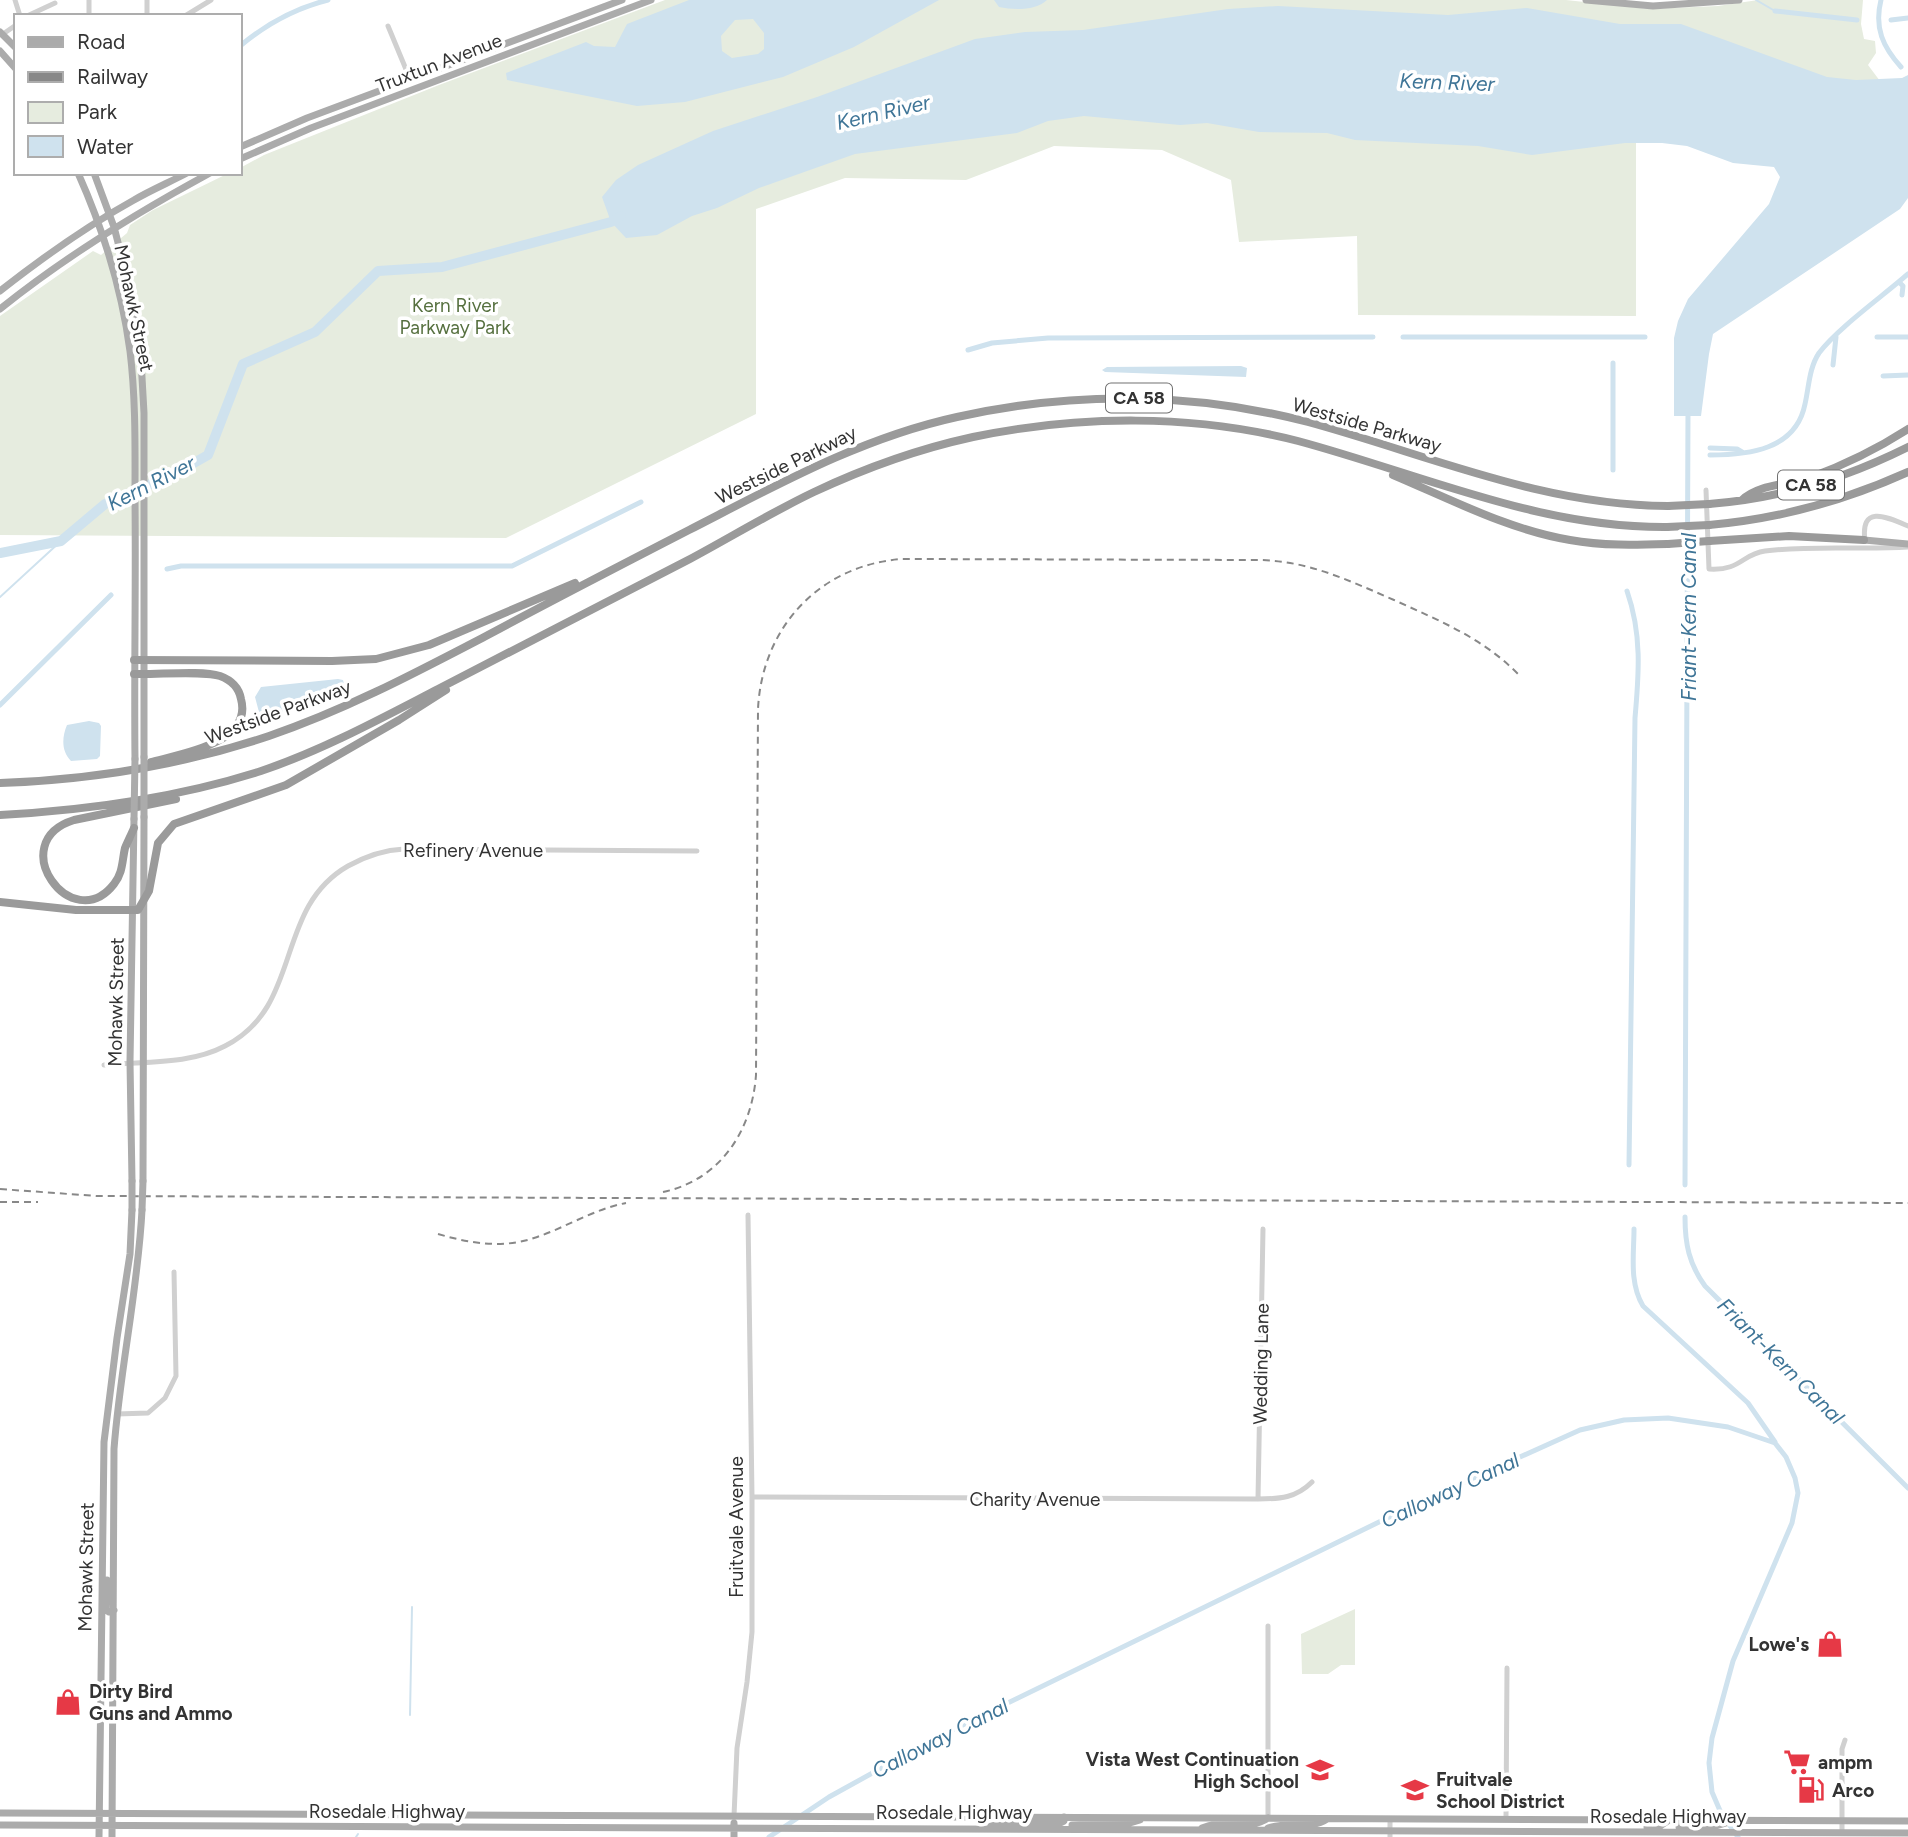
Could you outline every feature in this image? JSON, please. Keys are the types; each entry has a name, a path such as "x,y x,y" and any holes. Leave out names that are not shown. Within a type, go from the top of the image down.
{"highway":[{"name":"Westside Parkway","path":"0,783 124,772 203,755 269,736 320,717 405,678 788,478 869,443 958,417 1038,402 1146,398 1241,408 1309,423 1530,489 1609,503 1668,506 1709,504 1783,493 1862,468 1908,447"},
{"name":"Westside Parkway","path":"0,813 99,807 202,787 261,771 345,737 812,493 900,457 948,443 1049,425 1092,422 1170,422 1246,430 1297,441 1499,503 1555,517 1608,525 1667,527 1709,525 1802,511 1877,486 1908,472"},
{"path":"1742,500 1750,493 1808,478 1850,461 1908,429"},
{"path":"1354,459 1528,530 1569,540 1608,545 1789,536 1864,540"},
{"path":"139,660 332,661 387,657 438,641 630,560"},
{"path":"0,902 133,912 142,906 149,891 156,847 163,834 174,824 265,794 301,777 399,720 474,671"},
{"path":"67,779 124,768 192,750 230,735 240,721 243,707 240,694 233,684 223,678 208,675 139,675"},
{"path":"134,828 126,847 120,874 107,891 93,897 79,898 65,895 51,882 44,865 44,852 52,835 65,823 188,796 261,771"}],"main road":[{"name":"Truxtun Avenue","path":"242,146 307,118 622,0"},
{"path":"1586,0 1653,6 1739,0"},
{"name":"Truxtun Avenue","path":"242,158 292,135 646,1"},
{"path":"1,33 14,46"},
{"path":"0,51 14,67"},
{"path":"388,99 407,85 410,79"},
{"name":"Mohawk Street","path":"79,175 102,235 129,348 135,418 139,660 130,1062 132,1210 130,1254 104,1441 99,1837"},
{"name":"Mohawk Street","path":"95,175 114,227 135,308 140,342 144,413 144,530 139,660"},
{"path":"0,291 110,214 183,175"},
{"path":"0,309 114,227 206,175"},
{"path":"1864,540 1908,546"},
{"name":"Mohawk Street","path":"112,1837 114,1449 137,1276 143,1181 144,757 139,675"},
{"path":"102,1566 107,1581 106,1609 109,1612 114,1610"},
{"name":"Rosedale Highway","path":"0,1813 1670,1820 1742,1832 1908,1833"},
{"name":"Fruitvale Avenue","path":"734,1816 734,1837"},
{"path":"987,1828 998,1823 1060,1823 1064,1821 1064,1817"},
{"path":"1070,1833 1071,1826 1076,1824 1130,1823 1149,1818"},
{"path":"1198,1829 1211,1824 1259,1824 1268,1818"},
{"path":"1262,1830 1278,1825 1319,1824 1327,1818"},
{"path":"1602,1832 1613,1826 1660,1826 1670,1820"},
{"name":"Rosedale Highway","path":"0,1825 987,1828 1070,1833 1198,1829 1669,1834 1737,1820 1908,1821"}],"street":[{"path":"188,14 211,0"},
{"path":"31,14 55,3"},
{"path":"388,26 410,79"},
{"path":"1706,490 1709,569 1737,566 1761,551 1870,550 1908,546"},
{"path":"1870,550 1864,540 1864,528 1870,518 1889,517 1908,526"},
{"name":"Refinery Avenue","path":"104,1065 189,1059 226,1046 243,1035 271,1002 281,981 298,925 316,893 341,870 374,853 404,849 697,850"},
{"name":"Fruitvale Avenue","path":"734,1816 737,1748 752,1632 748,1215"},
{"name":"Wedding Lane","path":"1258,1499 1263,1229"},
{"path":"117,1414 148,1413 165,1398 176,1376 174,1272"},
{"name":"Charity Avenue","path":"752,1497 1258,1499 1289,1497 1304,1490 1312,1482"},
{"path":"1268,1626 1268,1818"},
{"path":"1506,1819 1507,1668"},
{"path":"1842,1832 1842,1749 1845,1740"},
{"path":"1390,1819 1390,1833"}],"green space":[{"name":"Kern River Parkway Park","path":"665,0 1566,0 1649,9 1718,6 1758,0 1863,0 1861,24 1864,39 1875,41 1876,53 1868,65 1889,93 1636,101 1636,316 1358,315 1357,236 1239,242 1231,180 1162,150 1054,146 966,180 845,178 756,209 756,414 506,538 0,535 0,316 93,251 101,255 127,233 130,225 153,210 225,175 242,175 242,167 264,155 439,85"},
{"path":"1355,1609 1355,1665 1341,1665 1328,1674 1302,1674 1301,1634"}],"water":[{"path":"689,0 939,0 854,47 783,77 685,102 637,106 507,80 506,73 586,42 594,46 615,47 627,24","holes":["753,19 764,33 764,49 758,54 732,58 722,51 721,36 735,20"]},
{"path":"994,0 1047,0 1031,8 1017,9 999,7"},
{"path":"1278,6 1448,15 1527,8 1620,24 1681,24 1827,77 1856,80 1902,78 1908,75 1908,198 1900,209 1713,334 1701,416 1674,416 1674,338 1678,321 1688,299 1769,204 1780,177 1774,167 1733,163 1687,146 1662,143 1625,143 1532,155 1478,146 1355,140 1327,133 1259,132 1207,123 1180,125 1084,116 1048,121 1017,133 855,154 759,188 717,208 692,216 657,235 626,238 611,222 602,197 616,180 638,165 713,131 817,97 975,39 1025,32 1083,30 1228,9"},
{"path":"1107,367 1247,368 1246,377 1102,370"},
{"path":"343,680 344,684 315,700 279,713 260,716 255,697 261,687"},
{"path":"89,721 101,726 100,756 97,759 71,761 63,744 67,725"}],"waterway":[{"path":"242,44 281,18 328,0"},
{"path":"1756,0 1775,11"},
{"path":"1881,0 1879,19 1882,36 1889,52 1901,67"},
{"path":"1775,11 1857,20"},
{"path":"1891,20 1908,18"},
{"name":"Kern River","path":"0,553 61,541 105,504 178,472 208,455 243,364 315,332 378,271 442,267 611,222 621,216"},
{"path":"1710,455 1740,453 1768,447 1792,431 1800,419 1811,371 1819,353 1849,323 1908,274"},
{"path":"1899,282 1903,286 1902,295"},
{"path":"968,350 992,343 1048,338 1373,337"},
{"path":"1403,337 1645,337"},
{"path":"1833,365 1836,337"},
{"path":"1877,337 1908,337"},
{"path":"1613,363 1613,470"},
{"path":"1883,376 1908,375"},
{"name":"Friant-Kern Canal","path":"1685,1185 1688,410"},
{"path":"1710,448 1737,449 1742,452"},
{"path":"167,569 181,566 512,566 641,502"},
{"path":"0,597 61,541"},
{"path":"1627,591 1635,623 1638,669 1635,718 1629,1165"},
{"path":"0,705 111,595"},
{"name":"Friant-Kern Canal","path":"1685,1217 1689,1253 1705,1286 1908,1488"},
{"path":"1634,1229 1634,1278 1643,1306 1748,1403 1775,1442"},
{"name":"Calloway Canal","path":"769,1837 829,1797 934,1739 1418,1503 1580,1430 1624,1420 1668,1418 1728,1427 1775,1443 1786,1457 1798,1493 1792,1523 1733,1661 1712,1738 1709,1763 1712,1792 1721,1813 1738,1837"},
{"path":"410,1715 412,1607"}],"railway":[{"path":"663,1192 701,1177 716,1164 740,1133 753,1096 756,1075 758,709 762,679 771,652 784,627 821,587 845,573 872,564 902,559 1278,561 1329,573 1428,615 1476,641 1519,675"},
{"path":"0,1189 96,1196 1908,1203"},
{"path":"0,1202 38,1202"},
{"path":"438,1234 486,1244 510,1243 546,1234 602,1210 626,1203"}],"place":[{"name":"Lowe's","path":"1830,1644"},
{"name":"Dirty Bird Guns and Ammo","path":"68,1702"},
{"name":"ampm","path":"1797,1762"},
{"name":"Vista West Continuation High School","path":"1320,1770"},
{"name":"Fruitvale School District","path":"1415,1790"},
{"name":"Arco","path":"1811,1790"}]}
